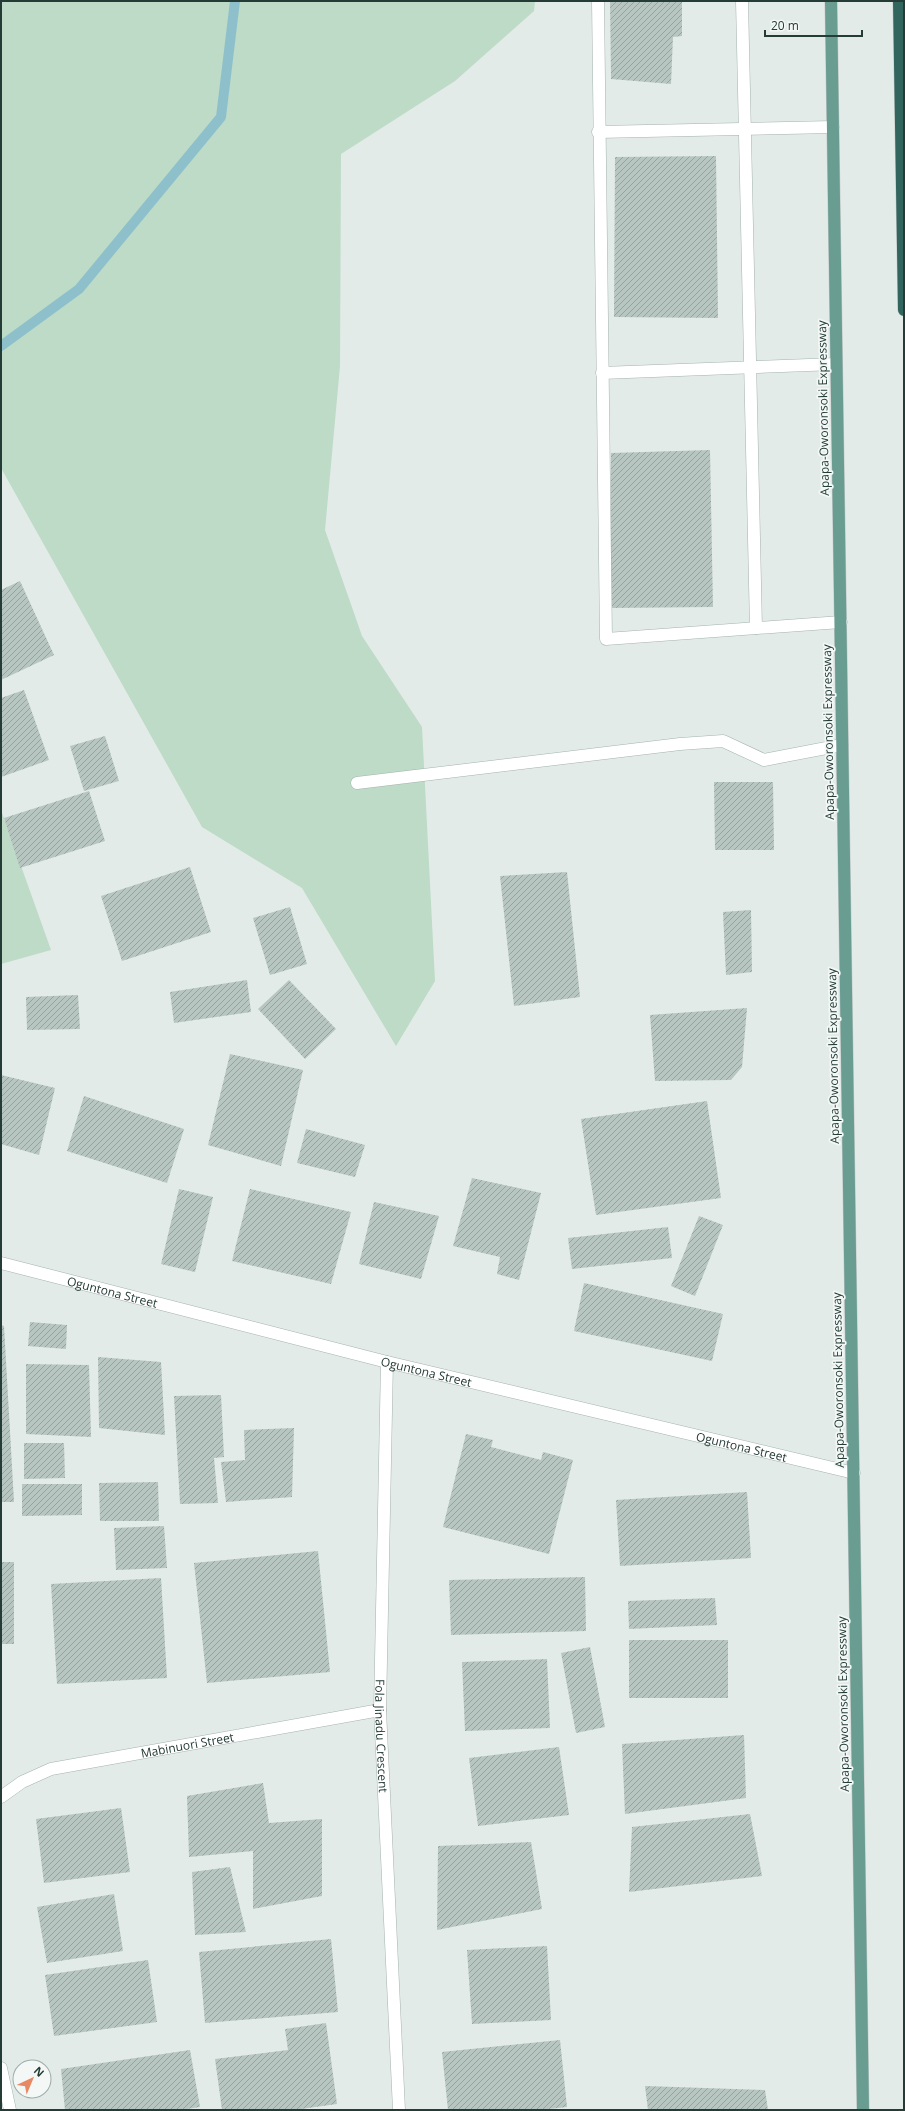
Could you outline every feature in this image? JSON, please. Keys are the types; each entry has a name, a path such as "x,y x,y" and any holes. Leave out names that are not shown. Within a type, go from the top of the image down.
{"highway":[{"path":"899,1 904,310"}],"main road":[{"name":"Apapa-Oworonsoki Expressway","path":"831,1 863,2110"}],"street":[{"path":"598,1 598,132 606,639 840,622"},
{"path":"742,1 756,628"},
{"path":"598,132 833,127"},
{"path":"602,373 836,364"},
{"path":"357,783 680,744 723,741 764,760 842,745"},
{"name":"Oguntona Street","path":"1,1263 387,1362 854,1473"},
{"name":"Fola Jinadu Crescent","path":"387,1362 380,1710 399,2110"},
{"name":"Mabinuori Street","path":"1,1797 22,1782 51,1769 380,1710"},
{"path":"1,2068 10,2110"}],"green space":[{"path":"1,1 535,1 534,11 455,81 341,154 340,366 325,530 362,636 422,727 435,981 396,1046 302,888 202,827 1,468"},
{"path":"1,810 51,950 1,964"}],"building":[{"path":"610,1 682,1 682,36 673,37 671,84 611,79"},
{"path":"716,156 718,318 614,317 615,157"},
{"path":"710,450 713,607 611,608 611,453"},
{"path":"20,581 54,655 1,680 1,590"},
{"path":"24,690 49,760 1,777 1,698"},
{"path":"105,736 119,781 84,791 70,746"},
{"path":"714,782 773,782 774,850 715,850"},
{"path":"89,791 105,841 20,868 4,818"},
{"path":"190,867 211,932 122,961 101,896"},
{"path":"567,872 580,997 514,1006 500,876"},
{"path":"290,907 307,964 270,975 253,918"},
{"path":"751,910 752,972 726,975 723,912"},
{"path":"247,980 251,1012 174,1023 170,992"},
{"path":"289,980 336,1029 305,1059 258,1009"},
{"path":"78,995 80,1029 27,1030 26,997"},
{"path":"747,1008 742,1067 731,1080 655,1081 650,1015"},
{"path":"230,1054 303,1070 281,1166 208,1145"},
{"path":"1,1075 55,1088 39,1155 1,1144"},
{"path":"84,1096 184,1129 167,1183 67,1151"},
{"path":"707,1101 721,1198 596,1215 581,1119"},
{"path":"306,1129 365,1145 355,1177 297,1163"},
{"path":"472,1178 541,1193 519,1280 497,1274 500,1257 453,1246"},
{"path":"179,1189 213,1197 195,1272 161,1264"},
{"path":"250,1189 351,1212 331,1284 232,1261"},
{"path":"374,1202 439,1216 421,1279 359,1264"},
{"path":"699,1216 723,1225 695,1296 671,1286"},
{"path":"668,1227 672,1258 572,1269 568,1238"},
{"path":"584,1283 723,1314 712,1361 574,1331"},
{"path":"30,1322 67,1325 66,1349 28,1346"},
{"path":"1,1325 4,1326 14,1502 1,1502"},
{"path":"98,1357 161,1362 165,1435 99,1428"},
{"path":"26,1364 89,1365 91,1437 26,1434"},
{"path":"221,1395 224,1457 214,1458 218,1503 180,1504 174,1396"},
{"path":"294,1428 292,1497 226,1502 221,1462 245,1460 244,1430"},
{"path":"466,1434 493,1440 491,1447 541,1460 543,1452 573,1460 549,1554 443,1527"},
{"path":"24,1443 64,1443 65,1478 24,1479"},
{"path":"158,1482 159,1521 100,1521 99,1483"},
{"path":"22,1484 82,1484 82,1515 22,1516"},
{"path":"747,1492 751,1558 620,1566 616,1500"},
{"path":"164,1526 167,1568 116,1570 114,1528"},
{"path":"318,1551 330,1672 207,1683 194,1563"},
{"path":"1,1562 14,1562 14,1644 1,1644"},
{"path":"585,1577 586,1631 451,1635 449,1580"},
{"path":"161,1578 167,1678 57,1684 51,1584"},
{"path":"715,1598 717,1625 629,1629 628,1601"},
{"path":"629,1640 728,1640 728,1698 629,1698"},
{"path":"590,1647 605,1727 576,1733 561,1653"},
{"path":"547,1659 550,1728 465,1731 462,1662"},
{"path":"744,1735 746,1798 625,1814 622,1744"},
{"path":"559,1747 569,1815 478,1826 469,1758"},
{"path":"263,1783 269,1823 322,1819 322,1896 253,1909 253,1851 189,1857 187,1796"},
{"path":"121,1808 130,1872 44,1883 36,1819"},
{"path":"750,1814 762,1876 629,1892 632,1827"},
{"path":"531,1842 542,1909 437,1930 438,1846"},
{"path":"230,1867 246,1932 195,1935 192,1872"},
{"path":"114,1894 123,1951 47,1963 37,1907"},
{"path":"331,1939 338,2012 205,2023 199,1952"},
{"path":"547,1946 551,2020 472,2024 467,1950"},
{"path":"148,1960 157,2022 54,2036 45,1975"},
{"path":"326,2023 337,2104 294,2110 222,2110 215,2059 288,2050 285,2029"},
{"path":"560,2040 567,2107 540,2110 448,2110 442,2052"},
{"path":"190,2050 200,2107 181,2110 65,2110 61,2069"},
{"path":"645,2086 765,2090 768,2110 648,2110"}],"waterway":[{"path":"1,346 79,289 221,117 235,1"}]}
